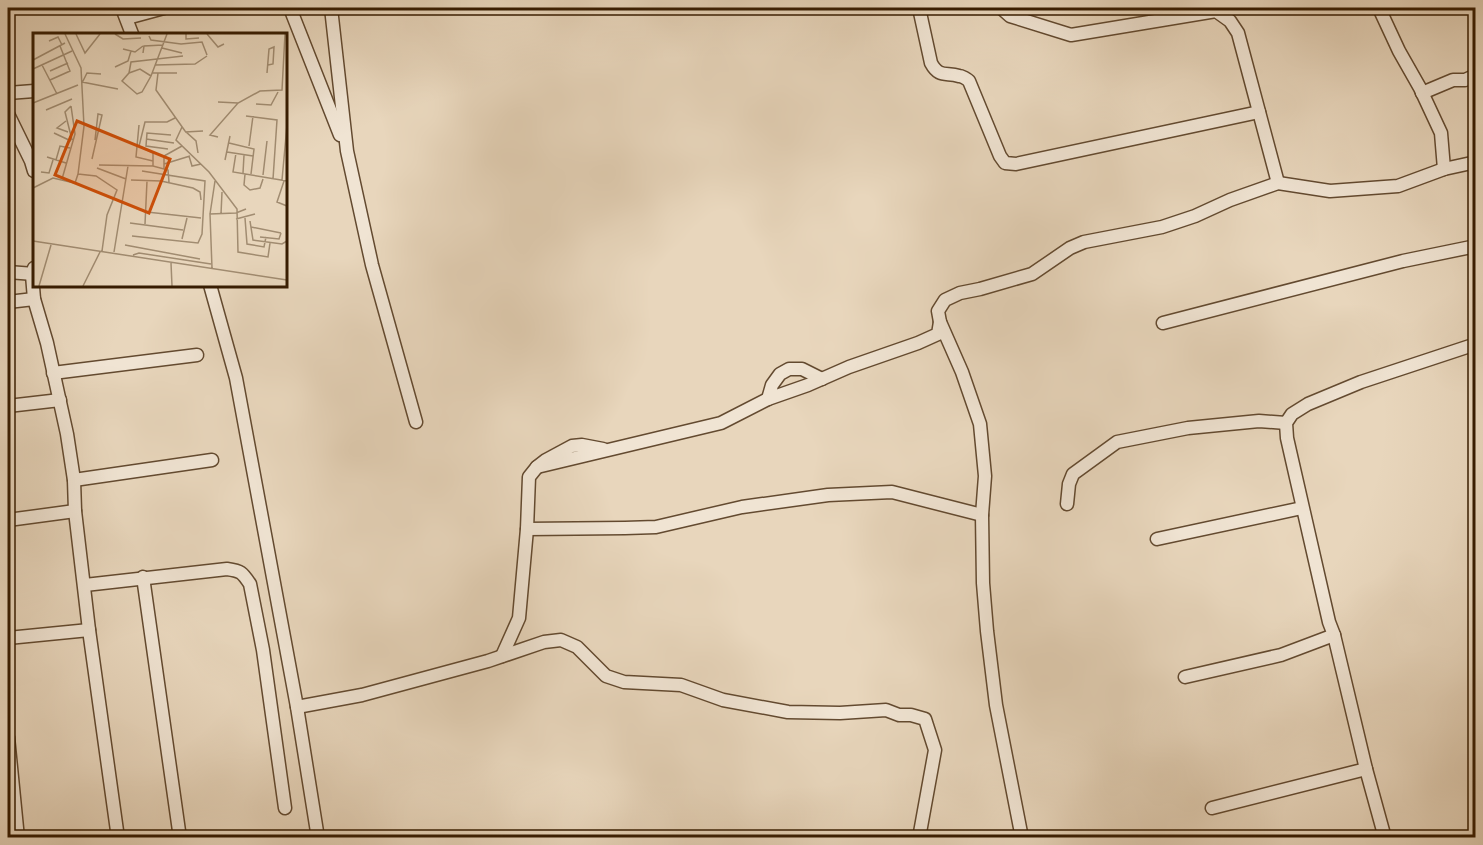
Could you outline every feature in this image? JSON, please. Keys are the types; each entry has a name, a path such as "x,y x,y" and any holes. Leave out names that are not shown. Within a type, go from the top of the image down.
{"street":[{"path":"132,33 125,13 164,8"},
{"path":"290,8 346,151"},
{"path":"331,8 346,151 372,265 416,422"},
{"path":"919,8 931,63 935,70 942,74 960,76 969,81 999,156 1005,163 1016,164 1259,112"},
{"path":"1001,8 1010,16 1071,35 1216,11 1226,12 1238,33 1278,183"},
{"path":"1378,8 1441,133 1443,168"},
{"path":"1422,93 1453,80 1465,80 1476,75"},
{"path":"8,93 33,91"},
{"path":"8,114 33,168"},
{"path":"1022,837 996,705 987,631 983,582 982,515 985,476 980,424 962,372 940,322 938,311 945,300 960,292 980,289 1032,274 1070,248 1084,242 1162,227 1278,183 1330,191 1398,186 1443,168 1476,162"},
{"path":"1163,323 1403,261 1476,246"},
{"path":"8,272 33,272"},
{"path":"34,286 34,300 60,400 74,480 75,511 89,630 118,837"},
{"path":"210,286 236,378 297,707 318,837"},
{"path":"8,302 34,300"},
{"path":"502,656 519,618 529,477 537,467 721,423 768,399 938,334 940,322"},
{"path":"1385,837 1329,622 1302,508 1286,423 1292,414 1308,404 1360,382 1476,344"},
{"path":"53,373 197,355"},
{"path":"768,399 772,385 780,374 789,369 802,369 822,379"},
{"path":"8,406 60,400"},
{"path":"1066,504 1073,474 1117,442 1188,428 1259,421 1286,423"},
{"path":"74,480 212,460"},
{"path":"527,529 656,527 742,507 828,495 892,492 982,515"},
{"path":"1157,539 1302,508"},
{"path":"8,520 75,511"},
{"path":"85,585 227,569 239,571 250,584 285,808"},
{"path":"143,577 179,831"},
{"path":"8,638 89,630"},
{"path":"1185,677 1281,655 1334,635"},
{"path":"297,707 362,695 544,642 561,640 577,647 606,676 624,682 681,685 723,700 788,712 840,713 886,710 899,715 925,719 935,750 920,837"},
{"path":"8,738 18,837"},
{"path":"1212,808 1366,770"}]}
